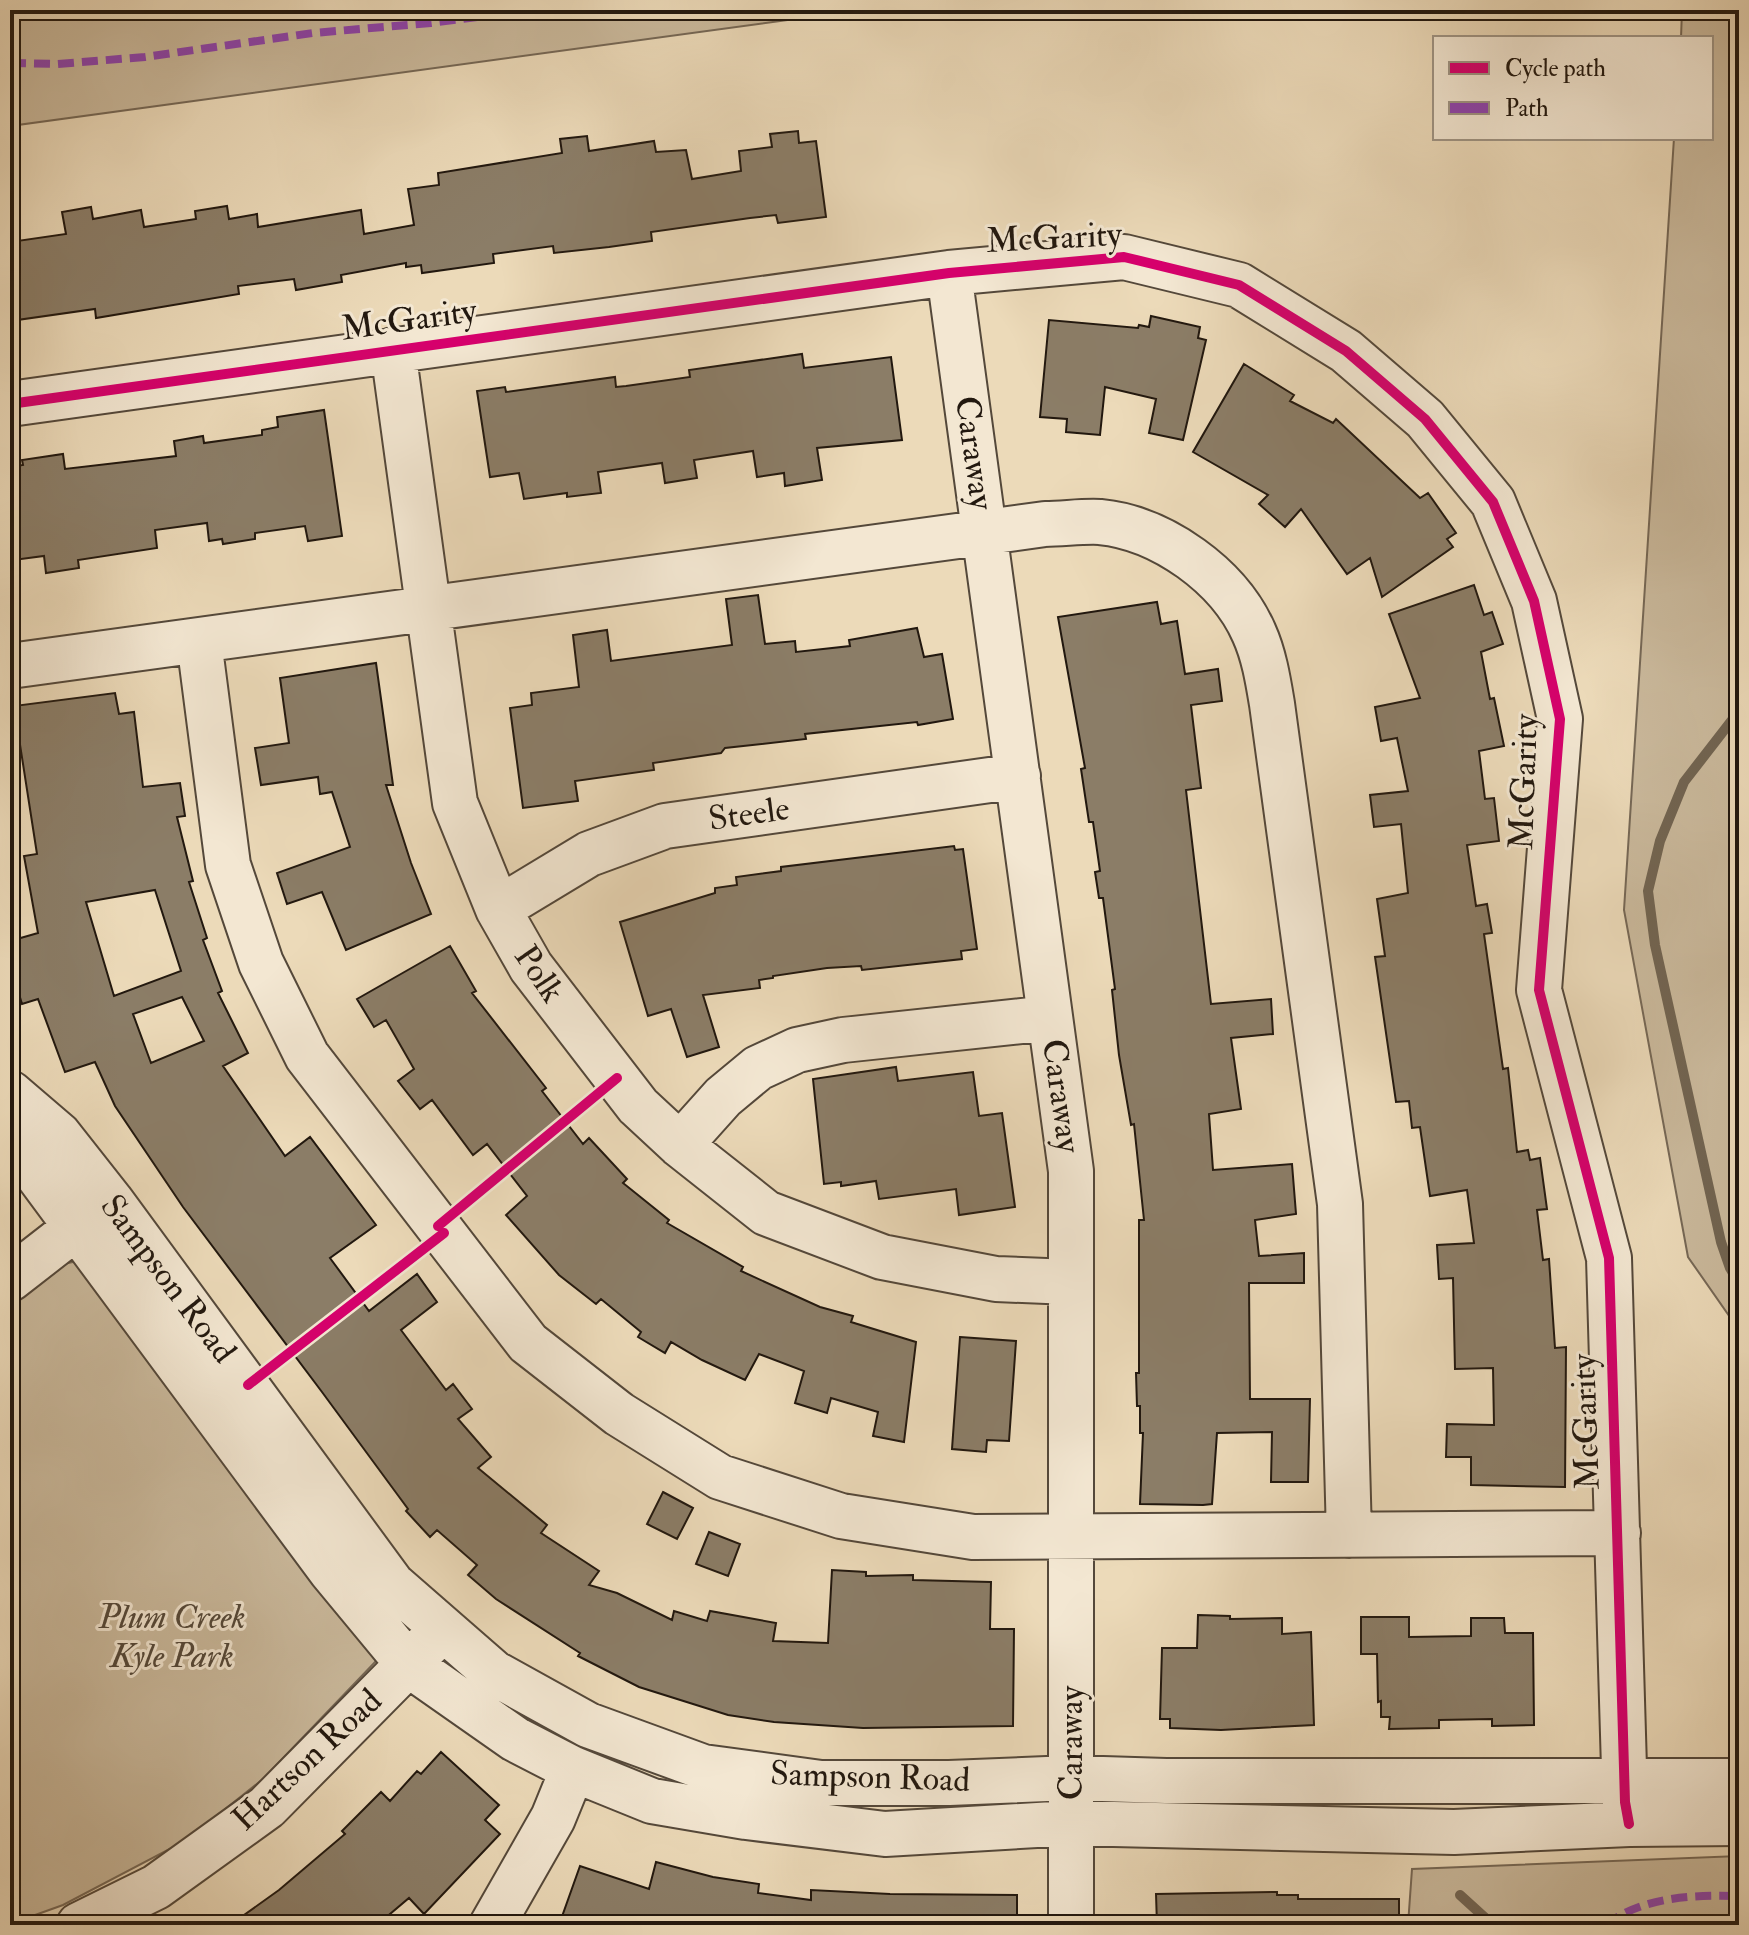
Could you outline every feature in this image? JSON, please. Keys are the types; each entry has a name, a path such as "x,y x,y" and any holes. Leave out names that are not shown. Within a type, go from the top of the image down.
{"street":[{"name":"McGarity","path":"10,404 949,273 1124,257 1239,285 1346,351 1425,419 1493,502 1534,601 1560,719 1539,990 1609,1258 1625,1780 1629,1824"},
{"name":"Caraway","path":"949,273 1071,1171 1071,1925"},
{"name":"Polk","path":"393,350 455,803 498,909 531,967 638,1106 680,1145 766,1213 882,1257 996,1279 1071,1282"},
{"path":"10,666 1045,524 1100,522 1128,528 1169,546 1205,570 1238,607 1254,632 1264,662 1272,704 1340,1204 1349,1535"},
{"path":"199,641 228,865 261,963 307,1056 528,1343 619,1414 720,1477 841,1516 973,1537 1618,1533"},
{"name":"Steele","path":"498,909 589,854 665,826 1018,776"},
{"path":"680,1145 723,1097 758,1068 797,1050 843,1040 1050,1018"},
{"name":"Sampson Road","path":"10,1093 59,1135 111,1201 392,1584 494,1673 588,1725 703,1767 821,1783 949,1783 1071,1778 1166,1781 1739,1781"},
{"name":"Sampson Road","path":"10,1145 25,1158 331,1571 408,1664 515,1739 573,1769 652,1801 746,1817 885,1834 1071,1823 1454,1832 1629,1824 1739,1823"},
{"path":"10,1279 111,1201"},
{"name":"Hartson Road","path":"79,1925 156,1887 267,1807 442,1630"},
{"path":"492,1925 553,1818 573,1769"}],"green space":[{"path":"10,10 815,10 809,17 10,126"},
{"path":"1682,10 1739,10 1739,1330 1688,1257 1624,910 1674,140 1713,140 1713,36 1681,36"},
{"name":"Plum Creek Kyle Park","path":"78,1261 378,1659 263,1779 185,1841 63,1905 10,1924 10,1303 63,1264"},
{"path":"1739,1856 1739,1925 1408,1925 1412,1869"}],"building":[{"path":"798,131 799,143 816,141 826,217 778,223 776,215 750,218 651,232 652,241 609,247 554,253 553,246 493,254 494,263 422,273 421,265 406,267 406,263 341,275 342,282 296,290 294,279 238,286 239,294 96,318 95,309 10,321 10,242 66,234 62,212 91,207 93,219 141,210 144,227 196,219 195,211 227,206 229,219 257,214 258,227 361,210 364,234 414,225 408,189 439,185 438,173 562,153 560,139 587,136 589,151 654,141 656,152 686,150 692,179 741,171 739,151 772,147 770,134"},
{"path":"1151,316 1200,327 1198,338 1206,340 1183,440 1149,433 1156,399 1105,387 1100,435 1066,432 1067,419 1040,417 1049,320 1138,328 1139,325 1149,327"},
{"path":"802,354 804,368 891,357 902,440 817,448 822,480 785,486 784,473 757,477 753,451 694,460 697,478 665,483 662,463 598,472 601,493 567,497 567,493 524,499 519,473 490,477 477,391 505,387 506,392 615,377 616,387 626,386 690,377 689,370"},
{"path":"1244,364 1294,395 1290,401 1333,423 1336,419 1420,498 1428,493 1456,533 1447,539 1453,547 1382,597 1370,558 1347,574 1301,509 1285,527 1259,504 1268,495 1193,452"},
{"path":"324,410 342,536 308,541 305,526 255,533 255,539 223,544 222,539 209,541 207,523 155,530 157,548 78,560 79,568 46,573 44,556 14,560 10,533 10,467 23,465 22,460 63,454 65,469 176,456 174,441 203,436 204,443 262,435 262,430 278,427 277,417"},
{"path":"1474,585 1484,615 1492,612 1503,644 1481,652 1490,699 1494,698 1504,746 1479,751 1485,799 1494,798 1499,841 1467,845 1476,906 1487,904 1492,933 1484,934 1503,1069 1508,1068 1517,1152 1528,1150 1530,1160 1540,1158 1547,1209 1537,1210 1543,1260 1549,1259 1555,1348 1566,1347 1565,1487 1471,1485 1471,1457 1446,1457 1447,1424 1494,1425 1493,1368 1455,1369 1453,1278 1439,1279 1437,1245 1474,1243 1467,1190 1430,1196 1420,1127 1412,1128 1409,1101 1396,1102 1375,957 1385,956 1377,899 1408,893 1401,824 1374,827 1370,795 1408,791 1397,738 1381,741 1375,707 1420,698 1389,614"},
{"path":"758,595 765,644 795,641 796,652 850,646 849,640 917,628 924,657 942,654 953,719 918,725 917,722 805,734 806,739 725,748 721,753 653,763 654,770 575,781 578,801 523,808 510,708 532,705 531,693 579,687 573,635 607,630 611,661 732,645 726,599"},
{"path":"1157,602 1161,624 1177,621 1185,674 1218,669 1222,701 1191,705 1201,788 1186,790 1211,1004 1271,999 1273,1034 1231,1038 1241,1109 1209,1114 1213,1170 1292,1164 1296,1214 1255,1220 1259,1256 1304,1253 1304,1283 1249,1283 1250,1399 1310,1399 1308,1482 1271,1482 1272,1432 1217,1433 1212,1504 1203,1505 1140,1504 1143,1433 1140,1433 1136,1373 1139,1373 1139,1220 1144,1220 1134,1124 1131,1125 1119,1055 1112,990 1115,989 1103,898 1099,898 1095,872 1100,871 1093,822 1089,822 1081,769 1085,768 1058,617"},
{"path":"376,663 393,785 386,785 431,914 346,950 322,892 287,904 277,873 350,847 332,792 320,794 318,777 261,785 255,748 289,743 280,678"},
{"path":"115,693 119,714 134,712 143,787 180,783 185,816 177,817 193,881 189,882 207,938 203,940 222,991 218,993 248,1053 223,1066 285,1156 310,1137 376,1225 330,1258 369,1311 417,1274 437,1302 401,1330 446,1390 453,1384 472,1409 458,1419 491,1457 478,1468 547,1525 541,1533 599,1571 589,1585 617,1593 672,1620 674,1611 707,1621 710,1611 776,1623 773,1641 828,1643 832,1570 866,1572 866,1576 913,1575 913,1580 991,1582 990,1629 1014,1629 1013,1726 863,1728 774,1722 728,1715 639,1687 578,1656 580,1653 496,1599 468,1575 477,1565 437,1530 430,1537 406,1511 408,1509 397,1494 183,1207 115,1106 95,1062 65,1072 38,999 22,1004 10,964 10,941 38,933 24,856 37,854 14,706","holes":["155,890 181,971 114,996 86,902","182,997 204,1041 151,1063 133,1014"]},
{"path":"954,846 955,850 963,849 977,949 961,951 962,959 862,970 861,966 827,968 759,980 760,988 703,995 719,1047 687,1057 671,1009 648,1016 620,922 715,893 715,888 737,885 736,877 781,871 781,867"},
{"path":"450,946 476,991 472,993 546,1088 542,1091 583,1144 589,1138 627,1179 623,1183 669,1220 667,1223 743,1267 741,1271 820,1307 853,1316 851,1322 916,1342 904,1442 873,1436 878,1412 831,1398 827,1413 795,1403 804,1371 759,1354 745,1380 671,1342 665,1353 638,1337 641,1332 601,1299 596,1304 559,1275 506,1215 527,1196 487,1144 473,1155 432,1100 420,1109 398,1081 414,1069 386,1020 374,1027 357,999"},
{"path":"896,1067 898,1081 973,1072 979,1116 1002,1113 1015,1207 959,1215 956,1189 879,1199 876,1181 841,1186 841,1182 824,1184 813,1079"},
{"path":"960,1337 1016,1341 1009,1441 987,1440 986,1452 952,1449"},
{"path":"663,1492 693,1508 677,1539 647,1524"},
{"path":"709,1532 740,1544 728,1576 696,1564"},
{"path":"1198,1615 1230,1616 1230,1619 1282,1618 1282,1634 1311,1632 1314,1725 1221,1730 1170,1728 1170,1719 1160,1719 1162,1648 1197,1648"},
{"path":"1361,1617 1409,1617 1409,1637 1471,1636 1471,1618 1504,1618 1505,1633 1533,1633 1534,1725 1492,1726 1492,1719 1439,1720 1439,1728 1389,1729 1390,1717 1381,1717 1381,1701 1378,1702 1377,1654 1361,1654"},
{"path":"441,1752 499,1805 485,1820 500,1834 424,1914 409,1898 377,1925 230,1925 279,1890 345,1834 342,1831 381,1792 390,1801 417,1771 421,1774"},
{"path":"656,1862 713,1877 759,1884 758,1893 811,1900 811,1890 1017,1895 1017,1925 559,1925 580,1866 649,1889"},
{"path":"1277,1892 1277,1895 1298,1895 1298,1899 1399,1899 1399,1925 1157,1925 1156,1894"}],"waterway":[{"path":"1739,711 1684,782 1660,841 1648,891 1655,945 1721,1242 1739,1283"},
{"path":"1460,1895 1493,1925"}],"marked path":[{"path":"10,63 57,64 145,57 313,33 431,23 530,10"},
{"path":"1605,1925 1636,1908 1669,1899 1739,1896"}],"cycle path":[{"path":"10,404 949,273 1124,257 1239,285 1346,351 1425,419 1493,502 1534,601 1560,719 1539,990 1609,1258 1625,1802 1629,1824"},
{"path":"438,1226 617,1078"},
{"path":"248,1385 444,1233"}]}
